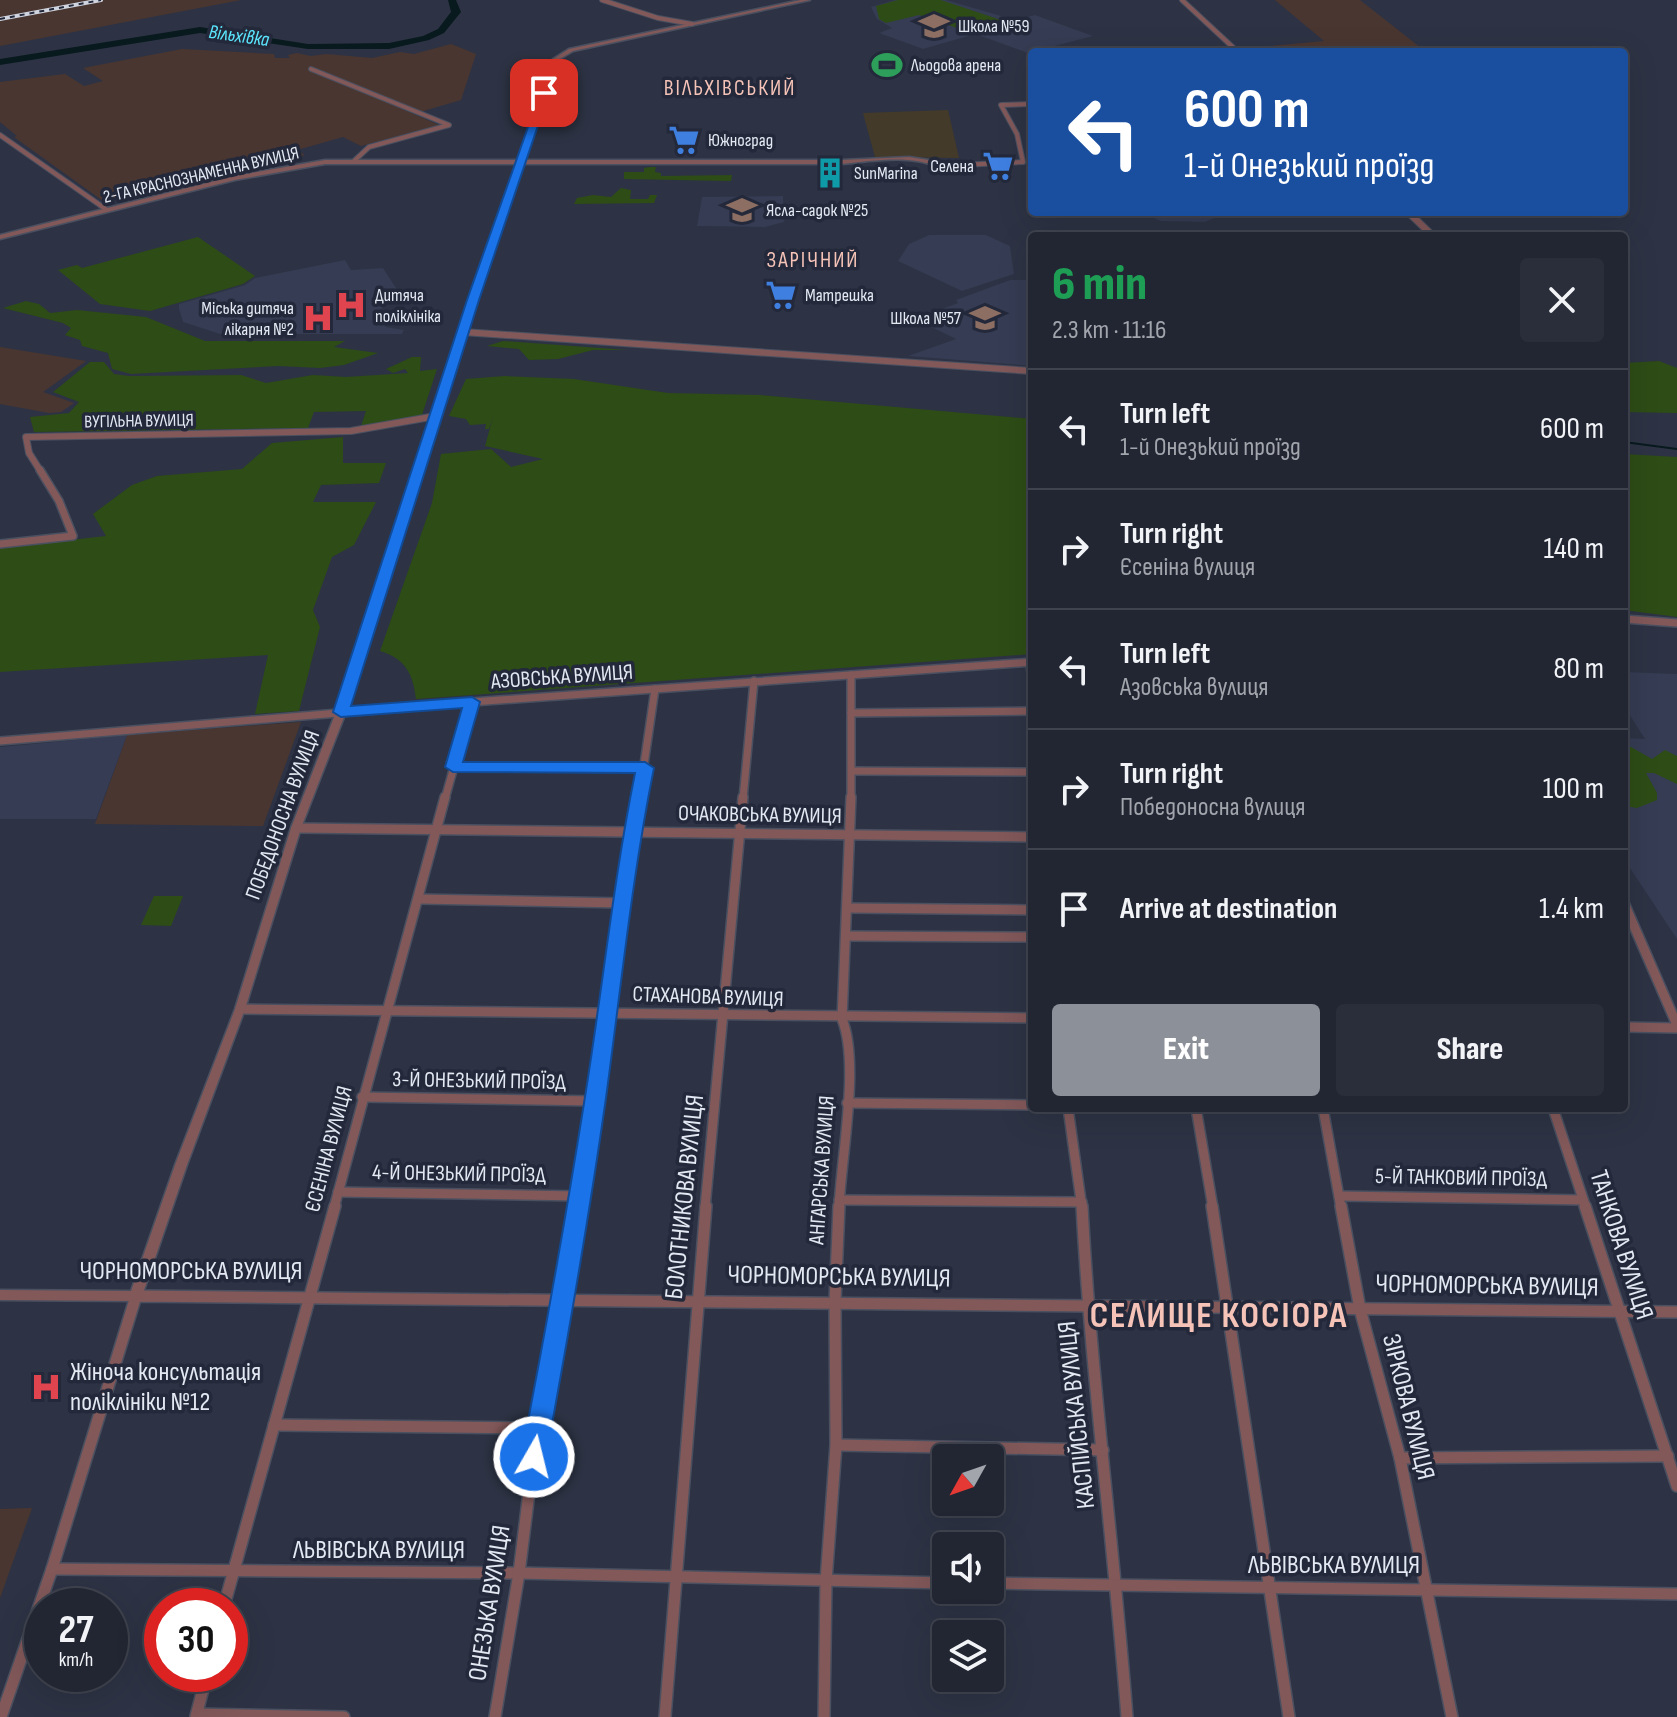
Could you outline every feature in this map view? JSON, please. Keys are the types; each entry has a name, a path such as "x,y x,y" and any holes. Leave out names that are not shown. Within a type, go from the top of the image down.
{"street":[{"path":"602,0 658,18 692,24 805,0"},
{"path":"1182,0 1234,48"},
{"name":"ПОБЕДОНОСНА ВУЛИЦЯ","path":"1,1717 52,1569 136,1296 240,1009 296,828 341,712 463,332 558,56 571,50 692,24"},
{"path":"311,69 449,125 369,147 354,161"},
{"path":"940,166 1023,162 1017,134 1001,105 1028,104"},
{"path":"0,135 107,210"},
{"name":"2-ГА КРАСНОЗНАМЕННА ВУЛИЦЯ","path":"0,237 260,172 307,164 354,161 842,162 940,166"},
{"path":"1412,216 1429,232"},
{"path":"463,332 1028,371"},
{"name":"ВУГІЛЬНА ВУЛИЦЯ","path":"0,544 73,536 59,501 29,453 26,437 338,432 436,416"},
{"path":"1628,619 1677,623"},
{"name":"АЗОВСЬКА ВУЛИЦЯ","path":"0,741 341,712 1028,662"},
{"name":"АНГАРСЬКА ВУЛИЦЯ","path":"824,1717 826,1581 836,1445 835,1302 847,1103 847,1031 842,1019 852,771 851,675"},
{"name":"БОЛОТНИКОВА ВУЛИЦЯ","path":"665,1717 697,1300 754,681"},
{"name":"ОНЕЗЬКА ВУЛИЦЯ","path":"495,1717 519,1573 537,1428 563,1298 595,1101 655,689"},
{"name":"ЄСЕНІНА ВУЛИЦЯ","path":"228,1588 312,1295 362,1097 389,1010 472,702"},
{"path":"851,713 1028,711"},
{"path":"453,767 645,768"},
{"path":"852,771 1028,772"},
{"name":"ОЧАКОВСЬКА ВУЛИЦЯ","path":"296,828 1028,837"},
{"path":"419,899 622,903"},
{"path":"847,908 1028,910"},
{"path":"1628,912 1677,1026 1628,1027"},
{"path":"846,936 1028,937"},
{"name":"СТАХАНОВА ВУЛИЦЯ","path":"240,1009 842,1019 1028,1018"},
{"name":"3-Й ОНЕЗЬКИЙ ПРОЇЗД","path":"362,1097 595,1101"},
{"path":"847,1103 1028,1105"},
{"name":"КАСПІЙСЬКА ВУЛИЦЯ","path":"1069,1112 1082,1202 1087,1303 1117,1585 1127,1717"},
{"path":"1197,1112 1229,1307 1289,1717"},
{"name":"ЗІРКОВА ВУЛИЦЯ","path":"1324,1112 1360,1309 1400,1458 1452,1717"},
{"name":"ТАНКОВА ВУЛИЦЯ","path":"1554,1112 1677,1486"},
{"name":"4-Й ОНЕЗЬКИЙ ПРОЇЗД","path":"338,1192 579,1196"},
{"name":"5-Й ТАНКОВИЙ ПРОЇЗД","path":"1339,1196 1583,1200"},
{"path":"839,1200 1082,1202"},
{"name":"ЧОРНОМОРСЬКА ВУЛИЦЯ","path":"0,1295 312,1295 1677,1312"},
{"path":"274,1425 537,1428"},
{"path":"836,1445 1103,1450"},
{"path":"1400,1458 1668,1456"},
{"name":"ЛЬВІВСЬКА ВУЛИЦЯ","path":"52,1569 519,1573 932,1583"},
{"name":"ЛЬВІВСЬКА ВУЛИЦЯ","path":"1004,1583 1677,1594"},
{"path":"202,1692 196,1716 344,1717"}],"shaded area":[{"path":"0,0 241,0 0,46"},
{"name":"Школа №59","path":"895,0 946,0 1008,18 963,30 972,35 923,49 879,33 892,28 877,19 871,7"},
{"path":"1275,0 1360,0 1421,48 1258,47 1324,41"},
{"path":"1035,15 1093,36 1047,48 1028,48 1028,53 970,32"},
{"path":"451,44 476,54 461,100 420,112 318,69 312,70 439,125 361,146 343,137 297,150 305,155 225,176 218,172 103,201 14,137 17,136 0,122 0,82 65,74 84,86 103,81 83,68 182,49 274,54 275,58 290,58 288,55 297,53 372,58 400,52 414,54"},
{"path":"948,110 959,158 875,157 863,113"},
{"name":"Ясла-садок №25","path":"783,196 784,222 765,227 697,226 702,197"},
{"path":"1149,216 1219,216 1205,222 1161,221"},
{"path":"929,235 986,235 1010,246 1014,274 962,291 898,261 909,244"},
{"path":"345,260 351,270 383,268 398,291 377,313 386,327 404,330 402,334 220,334 183,322 179,304 245,285 255,278"},
{"name":"Школа №57","path":"1010,280 1028,280 1028,366 908,356 956,339 923,323 950,314 942,309 958,303 956,300"},
{"path":"0,347 86,361 43,392 74,403 61,412 49,413 0,404"},
{"path":"1628,672 1677,674 1677,939 1628,865 1628,738 1645,739 1628,712"},
{"path":"301,722 263,826 95,824 127,735"},
{"path":"127,735 96,819 0,819 0,747"},
{"path":"32,1508 0,1598 0,1509"}],"green space":[{"path":"898,0 941,0 1001,20 963,30 919,15 886,23 879,19 876,6"},
{"path":"656,167 655,172 661,173 661,176 732,175 731,181 624,179 624,172 644,172 644,168"},
{"path":"621,188 631,190 630,199 648,199 650,195 657,195 654,203 574,204 577,198 593,195 611,197"},
{"path":"198,237 255,276 243,284 150,311 100,304 58,270 77,265 82,268"},
{"path":"26,301 39,304 50,313 77,310 146,317 205,341 345,341 334,347 378,353 344,365 320,368 279,366 131,374 112,369 108,353 82,346 80,340 65,335 71,328 63,323 3,308"},
{"path":"503,341 627,350 593,350 558,359 529,360 519,349 487,346"},
{"path":"412,357 421,357 420,371 437,369 422,415 361,426 366,411 314,412 308,428 34,432 30,417 69,413 79,402 53,392 90,362 104,362 114,374 129,376 241,375 266,383 313,375 346,377 408,373 405,369 393,373 386,369"},
{"path":"1659,361 1677,368 1677,413 1628,412 1628,363"},
{"path":"505,376 574,379 668,393 759,395 1028,419 1028,654 416,699 407,669 396,658 380,651 432,503 441,454 491,449 511,467 543,459 485,446 493,417 489,429 485,429 486,424 470,425 466,419 449,416 466,379"},
{"path":"343,437 343,463 386,463 379,483 321,485 313,502 376,502 354,545 332,557 313,610 320,627 299,711 255,714 268,655 0,672 0,548 106,536 93,514 132,485 157,476 242,469 272,443"},
{"path":"1628,454 1677,457 1677,617 1628,611"},
{"path":"1628,745 1652,759 1665,750 1677,756 1677,784 1654,773 1646,773 1657,793 1657,800 1637,808 1628,807"},
{"path":"154,896 183,896 171,926 141,925"}],"waterway":[{"name":"Вільхівка","path":"0,62 200,30 308,46 389,46 426,38 443,29 456,12 452,0"},
{"path":"1628,443 1677,449"}],"railway":[{"path":"0,19 101,0"}],"place":[{"name":"Школа №59","path":"934,26"},
{"name":"Льодова арена","path":"887,65"},
{"name":"Южноград","path":"684,140"},
{"name":"Селена","path":"998,166"},
{"name":"SunMarina","path":"830,173"},
{"name":"Ясла-садок №25","path":"742,210"},
{"name":"Матрешка","path":"781,295"},
{"name":"Дитяча поліклініка","path":"351,305"},
{"name":"Міська дитяча лікарня №2","path":"318,318"},
{"name":"Школа №57","path":"985,318"},
{"name":"Жіноча консультація поліклініки №12","path":"46,1387"}],"district":[{"name":"ВІЛЬХІВСЬКИЙ","path":"730,88"},
{"name":"ЗАРІЧНИЙ","path":"813,260"},
{"name":"СЕЛИЩЕ КОСІОРА","path":"1219,1316"}],"route":[{"path":"534,1457 595,1101 632,832 645,768 453,767 472,702 341,712 473,300 544,93"}]}
